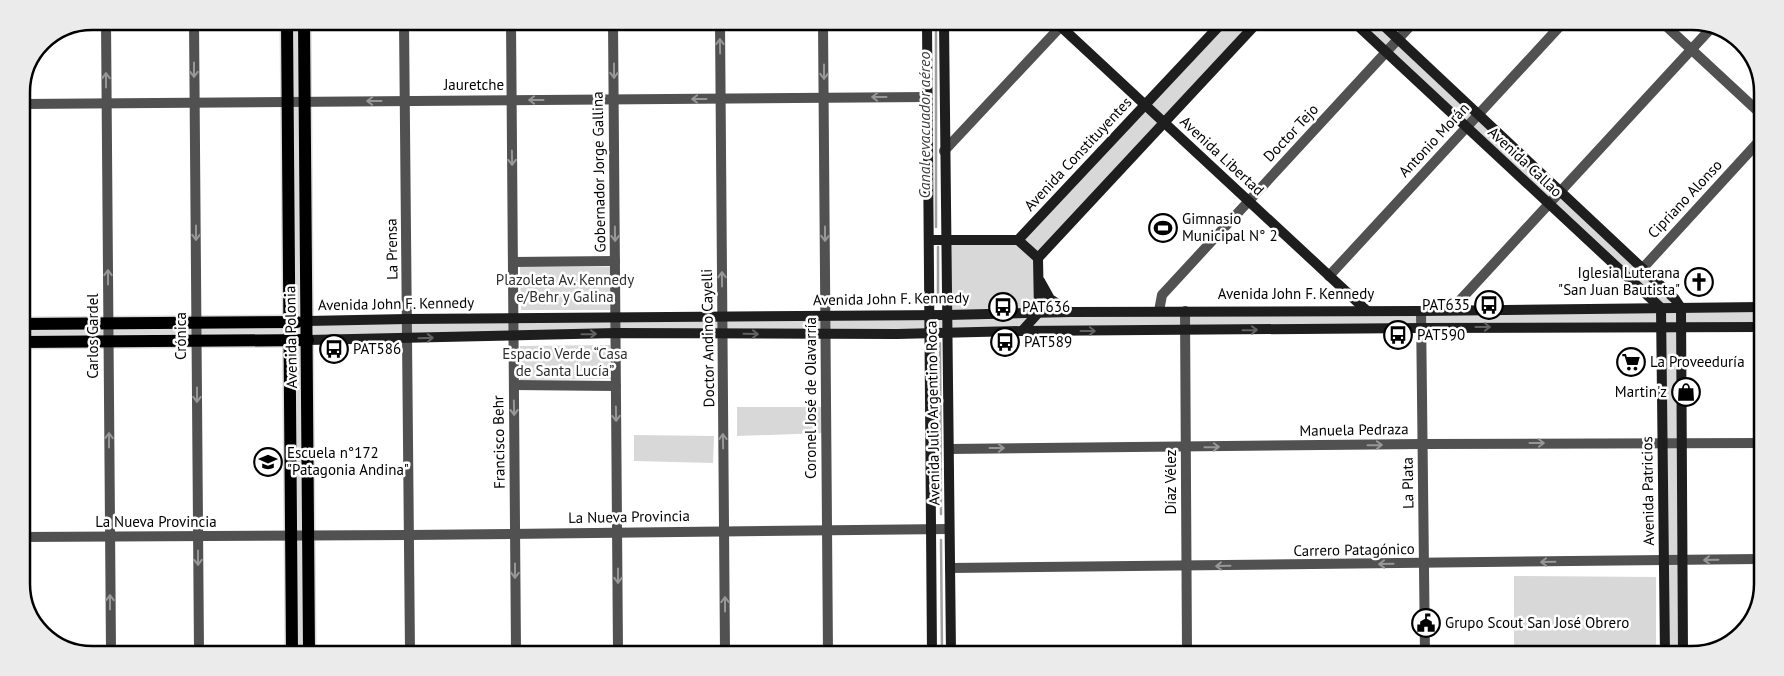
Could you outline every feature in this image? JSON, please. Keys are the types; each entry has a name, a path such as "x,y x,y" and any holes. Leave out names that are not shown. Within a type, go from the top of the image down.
{"main road":[{"name":"Avenida Polonia","path":"287,30 292,646"},
{"name":"Avenida Polonia","path":"304,30 309,646"},
{"name":"Avenida Julio Argentino Roca","path":"927,30 932,646"},
{"name":"Avenida Julio Argentino Roca","path":"944,30 951,646"},
{"name":"Avenida Libertad","path":"1067,30 1145,105 1366,310"},
{"name":"Avenida Constituyentes","path":"1018,240 1215,30"},
{"path":"1022,331 1039,312 1038,258 1250,30"},
{"name":"Avenida Callao","path":"1362,30 1661,308"},
{"name":"Avenida Callao","path":"1388,30 1675,299 1681,308"},
{"path":"928,240 1018,240 1038,258"},
{"path":"1038,276 1050,299 1070,312"},
{"name":"Avenida John F. Kennedy","path":"30,324 722,316 826,317 1039,312 1421,311 1754,307"},
{"path":"1661,308 1662,326"},
{"path":"1681,308 1683,646"},
{"name":"Avenida Patricios","path":"1662,326 1665,646"},
{"path":"30,342 196,342 616,333 826,335 1022,331 1754,327"}],"street":[{"name":"Carlos Gardel","path":"106,30 111,646"},
{"name":"Crónica","path":"194,30 199,646"},
{"name":"La Prensa","path":"404,30 410,646"},
{"name":"Francisco Behr","path":"510,30 516,646"},
{"name":"Gobernador Jorge Gallina","path":"613,30 618,646"},
{"name":"Doctor Andino Cayelli","path":"720,30 725,646"},
{"name":"Coronel José de Olavarría","path":"824,30 828,646"},
{"path":"944,151 1055,30"},
{"name":"Doctor Tejo","path":"1160,311 1162,295 1407,30"},
{"name":"Antonio Morán","path":"1329,276 1556,30"},
{"path":"1671,30 1754,107"},
{"path":"1451,310 1707,32"},
{"name":"Jauretche","path":"30,104 927,97"},
{"name":"Cipriano Alonso","path":"1631,281 1754,147"},
{"path":"513,262 615,260"},
{"name":"Díaz Vélez","path":"1185,311 1186,646"},
{"name":"La Plata","path":"1421,311 1424,646"},
{"path":"514,385 616,386"},
{"name":"Manuela Pedraza","path":"948,449 1754,443"},
{"name":"La Nueva Provincia","path":"30,537 409,536 949,529"},
{"name":"Carrero Patagónico","path":"950,568 1754,559"}],"green space":[{"path":"287,30 304,30 307,321 947,315 947,240 1018,240 1215,30 1250,30 1038,258 1039,312 1661,308 1362,30 1388,30 1678,303 1754,307 1754,327 1681,326 1683,646 1665,646 1661,327 308,340 309,646 292,646 290,340 30,342 30,324 290,322"},
{"name":"Plazoleta Av. Kennedy e/Behr y Galina","path":"520,267 610,267 610,310 521,310"},
{"name":"Espacio Verde “Casa de Santa Lucía”","path":"610,345 611,379 520,380 520,346"},
{"path":"737,407 824,407 824,433 737,436"},
{"path":"634,435 714,436 713,463 634,461"},
{"path":"1514,576 1656,577 1656,646 1514,646"}],"waterway":[{"name":"Canal evacuador aéreo","path":"936,30 936,227"},
{"name":"Canal evacuador aéreo","path":"938,247 938,303"},
{"name":"Canal evacuador aéreo","path":"940,343 941,514"},
{"name":"Canal evacuador aéreo","path":"941,540 942,646"}],"place":[{"name":"Gimnasio Municipal N° 2","path":"1163,228"},
{"name":"Iglesia Luterana \"San Juan Bautista\"","path":"1699,282"},
{"name":"PAT635","path":"1489,305"},
{"name":"PAT636","path":"1003,307"},
{"name":"PAT590","path":"1398,335"},
{"name":"PAT589","path":"1005,342"},
{"name":"PAT586","path":"334,349"},
{"name":"La Proveeduría","path":"1631,362"},
{"name":"Martin'z","path":"1686,392"},
{"name":"Escuela n°172 \"Patagonia Andina\"","path":"268,462"},
{"name":"Grupo Scout San José Obrero","path":"1426,623"}]}
